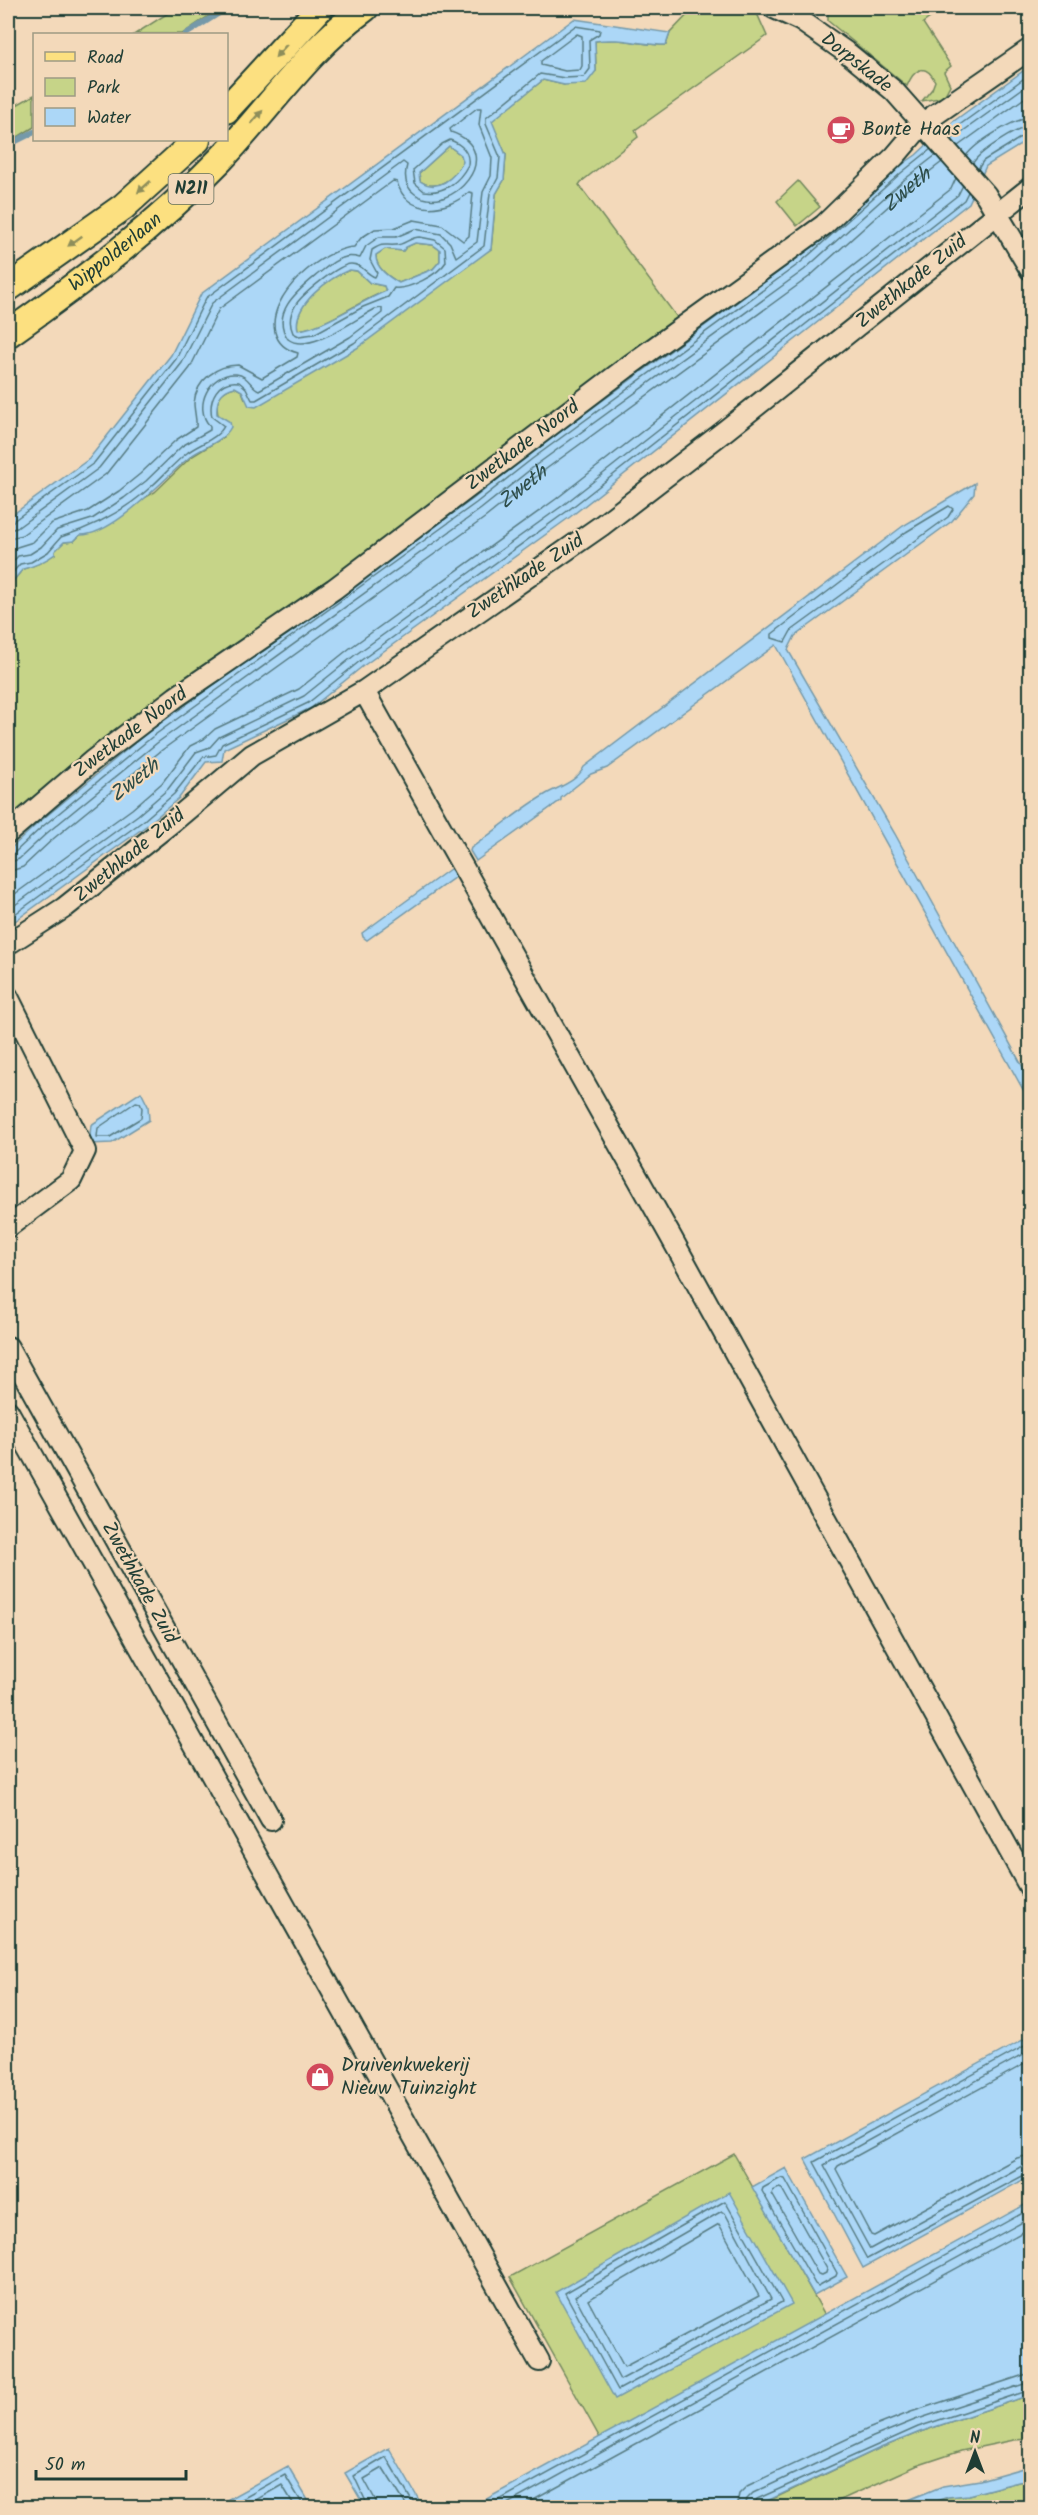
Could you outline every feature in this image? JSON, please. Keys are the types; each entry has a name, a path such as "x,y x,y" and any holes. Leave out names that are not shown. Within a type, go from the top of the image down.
{"main road":[{"path":"228,108 320,8"},
{"name":"Wippolderlaan","path":"8,334 142,234 184,196 222,157 327,39 364,8"},
{"name":"Wippolderlaan","path":"8,288 123,207 196,141"}],"street":[{"name":"Dorpskade","path":"774,8 800,20 850,55 894,91 986,195 1030,268"},
{"name":"Zwetkade Noord","path":"8,833 92,761 176,697 334,589 626,368 824,225 927,128 1030,49"},
{"name":"Zwethkade Zuid","path":"8,944 64,908 252,755 364,691 601,526 735,423 1030,188"},
{"path":"364,691 671,1237 1030,1888"},
{"path":"8,997 85,1151 71,1180 8,1227"},
{"name":"Zwethkade Zuid","path":"8,1347 271,1820"},
{"name":"Zwethkade Zuid","path":"8,1411 539,2361"}],"green space":[{"path":"176,8 220,8 183,33 137,33"},
{"path":"694,8 755,9 767,36 635,130 638,137 579,185 682,324 442,501 163,694 8,820 8,587 23,569 47,559 55,554 54,551 64,542 74,541 80,535 155,492 191,457 224,437 217,407 218,400 227,390 235,387 242,391 245,399 491,249 496,194 504,180 506,155 491,121 543,80 564,85 596,71 595,41 613,40 666,45 670,33"},
{"path":"836,8 944,8 923,23 951,66 944,72 950,85 942,100 939,98 922,101 932,89 935,81 927,71 916,72 907,86 828,21 828,14"},
{"path":"33,96 33,128 8,143 8,110"},
{"path":"449,146 461,155 463,162 455,173 439,184 433,185 420,181 419,173"},
{"path":"798,181 820,207 797,226 777,201"},
{"path":"415,243 433,245 440,250 440,261 433,269 399,283 380,268 376,255 385,249 403,251"},
{"path":"350,270 357,271 370,283 384,286 386,291 321,324 298,330 298,321 306,302 323,285"},
{"path":"734,2154 825,2315 600,2438 510,2277"},
{"path":"1030,2395 1030,2439 961,2451 916,2466 825,2507 754,2508 878,2449 920,2432"},
{"path":"1030,2479 1030,2507 918,2508 948,2497 968,2495"}],"water":[{"path":"574,19 670,33 666,45 613,40 595,41 596,71 586,84 564,85 543,80 492,121 506,155 504,180 496,194 491,249 357,348 256,407 249,406 242,391 235,387 222,393 218,400 217,414 230,422 231,427 228,432 191,456 123,516 94,533 80,535 74,541 64,542 51,557 23,569 8,587 8,518 89,459 171,355 201,294","holes":["449,146 461,155 463,162 455,173 439,184 433,185 420,181 419,173","415,243 433,245 440,250 440,261 433,269 399,283 380,268 376,255 385,249 403,251","350,270 357,271 370,283 384,286 386,291 331,319 298,330 298,321 306,302 323,286"]},
{"name":"Zweth","path":"1030,66 1030,139 986,166 969,203 570,517 363,666 311,708 224,749 222,761 206,762 179,798 146,826 8,926 8,851 38,823 148,732 473,499 528,455 796,259 947,126"},
{"path":"975,483 974,494 952,521 795,636 788,650 895,834 1030,1080 1030,1102 776,645 607,768 591,774 561,800 476,861 470,851 471,848 534,802 571,781 584,767 903,526"},
{"path":"450,869 455,871 455,877 367,940 363,937 362,933"},
{"path":"141,1092 148,1106 149,1120 112,1143 89,1144 91,1125"},
{"path":"1030,2036 1030,2176 863,2268 805,2159"},
{"path":"786,2168 847,2277 814,2295 752,2187"},
{"path":"729,2192 792,2304 615,2399 556,2292"},
{"path":"1030,2202 1030,2395 920,2432 878,2449 754,2507 472,2507"},
{"path":"389,2448 423,2507 365,2507 345,2473"},
{"path":"288,2466 312,2507 214,2507"},
{"path":"1030,2466 1030,2479 968,2495 948,2497 918,2507 891,2507 943,2486 980,2480"}],"waterway":[{"path":"188,33 227,8"},
{"path":"8,145 33,132"}],"place":[{"name":"Bonte Haas","path":"841,130"},
{"name":"Druivenkwekerij Nieuw Tuinzight","path":"320,2077"}]}
